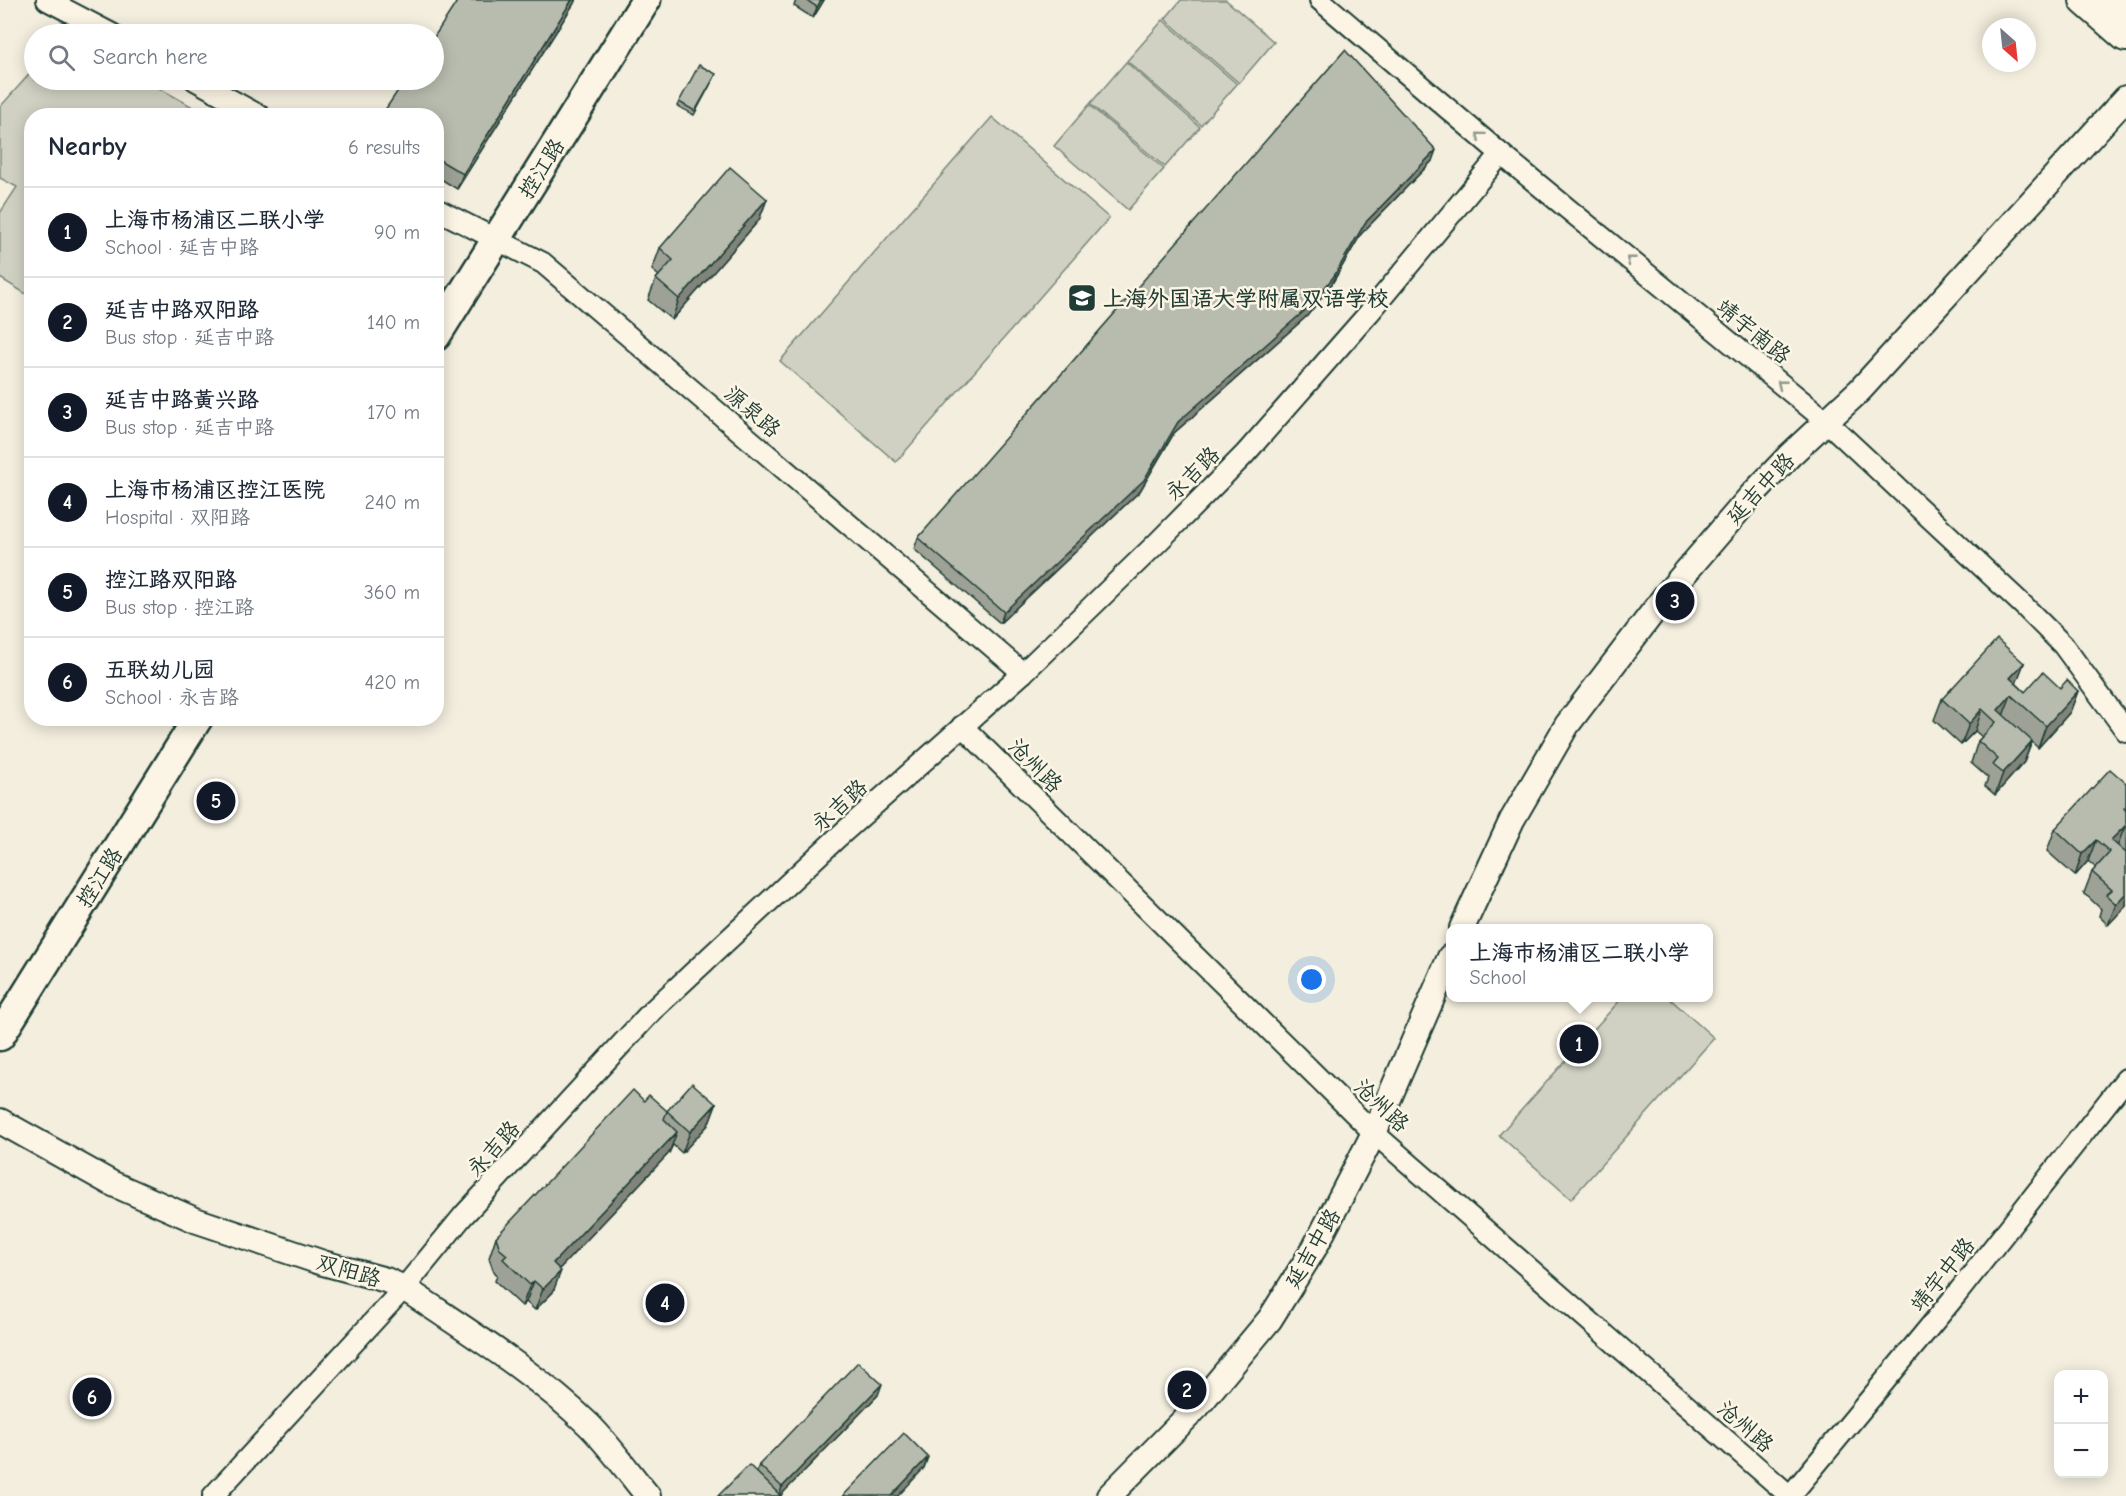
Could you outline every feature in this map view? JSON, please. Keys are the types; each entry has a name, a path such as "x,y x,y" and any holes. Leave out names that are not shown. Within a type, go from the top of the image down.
{"highway":[{"path":"2110,0 2126,15"}],"main road":[{"name":"控江路","path":"444,323 646,0"},
{"path":"2086,0 2126,35"},
{"name":"控江路","path":"0,1036 193,726"}],"street":[{"name":"靖宇南路","path":"1320,0 1501,154 1826,421 2063,645 2126,731"},
{"path":"56,2 94,24"},
{"path":"213,90 246,108"},
{"name":"延吉中路","path":"1464,924 1512,820 1567,726 1666,595 1750,497 1860,390 2126,98"},
{"name":"永吉路","path":"213,1496 404,1288 463,1216 652,1011 830,845 1023,673 1245,454 1369,312 1501,154"},
{"name":"源泉路","path":"444,213 543,263 552,270 1023,673"},
{"name":"沧州路","path":"962,726 1374,1133 1790,1496"},
{"name":"延吉中路","path":"1109,1496 1197,1407 1270,1318 1315,1247 1374,1133 1446,966"},
{"name":"靖宇中路","path":"1790,1496 1956,1295 2126,1079"},
{"name":"双阳路","path":"0,1121 111,1183 195,1220 323,1263 386,1280 404,1288 506,1357 556,1395 591,1427 648,1496"}],"shaded area":[{"path":"1181,0 1226,0 1274,42 1239,83 1165,19"},
{"path":"1163,20 1237,84 1201,125 1127,61"},
{"path":"1126,62 1200,127 1165,167 1090,104"},
{"path":"24,80 24,90 163,90 195,108 24,108 24,293 0,278 0,213 17,187 0,178 0,107"},
{"path":"1089,105 1164,169 1128,210 1054,146"},
{"path":"992,117 1109,218 896,462 780,361"},
{"path":"1618,1002 1674,1002 1714,1038 1571,1199 1499,1135"}],"building":[{"path":"458,0 572,0 463,174 444,163 444,108 386,108 398,90 444,90 442,24"},
{"path":"806,0 821,0 817,7"},
{"path":"1345,50 1436,150 1365,223 1334,276 1311,305 1178,422 1144,480 1004,612 918,538"},
{"path":"699,65 716,74 695,111 679,102"},
{"path":"730,167 767,199 679,299 656,279 673,260 660,248"},
{"path":"1997,639 2024,663 2010,678 2025,692 2043,672 2060,688 2067,680 2078,691 2046,726 2011,695 1998,710 2032,741 2003,773 1993,765 1998,759 1978,741 1996,722 1982,709 1969,724 1942,699"},
{"path":"2110,769 2126,783 2126,806 2124,808 2126,827 2111,840 2126,853 2126,893 2116,904 2106,895 2112,890 2092,872 2110,852 2096,840 2082,854 2055,829"},
{"path":"692,1083 716,1104 690,1132 667,1111"},
{"path":"633,1090 644,1101 649,1095 667,1111 664,1119 677,1132 553,1263 561,1271 543,1289 534,1281 530,1285 503,1259 507,1255 500,1249 496,1237"},
{"path":"858,1362 882,1384 782,1487 759,1465"},
{"path":"904,1433 928,1457 891,1496 843,1496"},
{"path":"749,1465 781,1496 718,1496"}],"place":[{"name":"上海外国语大学附属双语学校","path":"1082,298"},
{"name":"延吉中路黄兴路","path":"1675,601"},
{"name":"控江路双阳路","path":"216,801"},
{"name":"上海市杨浦区二联小学","path":"1579,1044"},
{"name":"上海市杨浦区控江医院","path":"665,1303"},
{"name":"延吉中路双阳路","path":"1187,1390"},
{"name":"五联幼儿园","path":"92,1397"}]}
